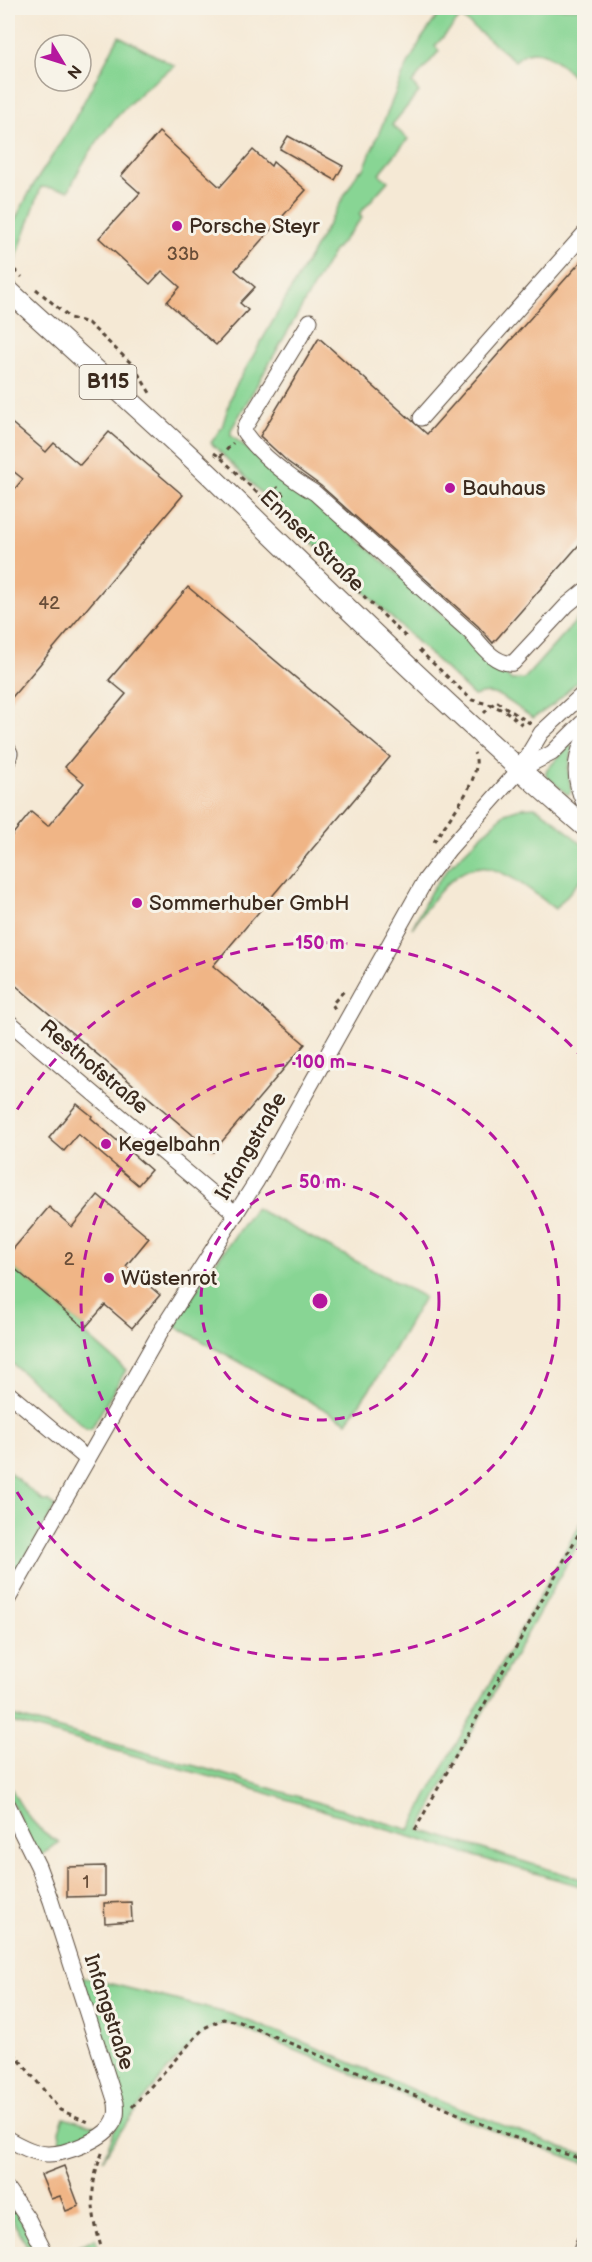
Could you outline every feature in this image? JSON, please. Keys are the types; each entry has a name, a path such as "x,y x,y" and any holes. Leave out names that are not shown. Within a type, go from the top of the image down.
{"main road":[{"name":"Ennser Straße","path":"16,284 399,660 519,770 585,826"}],"street":[{"path":"421,418 585,234"},
{"path":"310,321 244,432 250,442 298,483 315,493 471,633 496,659 513,663 567,605 585,591"},
{"path":"519,770 539,736 585,693"},
{"path":"519,770 552,753 585,721"},
{"path":"585,739 579,752 575,775 585,803"},
{"path":"8,749 10,753 8,761"},
{"name":"Infangstraße","path":"8,1599 189,1284 256,1182 426,879 449,849 519,770"},
{"name":"Resthofstraße","path":"8,1021 236,1214"},
{"path":"8,1393 87,1459"},
{"name":"Infangstraße","path":"8,1805 38,1866 62,1931 116,2103 117,2113 111,2127"},
{"path":"8,2139 22,2147 50,2154 83,2145 111,2127"},
{"path":"8,2190 28,2220 46,2254"},
{"path":"580,2254 585,2242"}],"path":[{"path":"8,264 16,284"},
{"path":"32,286 70,318 88,323 133,366 140,381 150,394"},
{"path":"220,457 244,432"},
{"path":"207,447 411,642"},
{"path":"418,649 472,700 507,712 539,736"},
{"path":"472,727 496,700 511,709 539,736"},
{"path":"431,847 474,779 476,756 470,749"},
{"path":"344,1026 332,1004 349,983"},
{"path":"415,1830 585,1524"},
{"path":"103,2254 93,2211 92,2190 111,2127 204,2028 224,2019 240,2022 513,2137 585,2160"},
{"path":"8,2046 51,2102 60,2110 80,2120 111,2127"}],"green space":[{"path":"443,8 584,8 584,58 577,65 584,72 584,87 551,57 535,52 522,55 515,61 461,17 435,46 439,51 412,83 419,92 392,125 408,139 379,174 388,181 359,214 362,218 334,251 231,430 231,435 297,491 311,497 455,625 473,648 511,680 524,679 584,612 584,675 553,705 533,718 498,695 474,696 211,443 222,427 233,391 358,172 364,169 404,72 422,38"},
{"path":"119,36 175,66 127,105 113,121 89,154 69,190 41,187 15,261 8,270 8,233 34,184 66,135 88,93 93,93 93,85"},
{"path":"569,745 573,748 568,769 571,791 567,794 546,776 546,771"},
{"path":"535,807 551,817 584,846 584,876 555,909 503,873 480,867 461,873 445,886 412,928 431,891 449,867 505,813 520,808"},
{"path":"255,1208 424,1297 381,1372 347,1422 175,1326 200,1284"},
{"path":"8,1263 85,1328 85,1334 126,1370 91,1429 87,1429 8,1360"},
{"path":"8,1471 43,1501 48,1501 55,1507 8,1590"},
{"path":"584,1517 584,1533 455,1762 420,1830 584,1880 584,1887 237,1784 8,1721 8,1715 206,1769 410,1830"},
{"path":"8,1782 35,1824 59,1842 39,1857 8,1794"},
{"path":"80,1976 230,2014 301,2041 429,2097 565,2149 584,2154 584,2163 464,2120 232,2024 218,2025 190,2046 155,2085 103,2160 114,2131 123,2117"},
{"path":"64,2117 103,2129 62,2148 59,2131"},
{"path":"8,2203 19,2216 41,2254 32,2254 8,2213"},
{"path":"95,2238 100,2254 63,2254"}],"building":[{"path":"159,132 220,187 253,150 271,166 273,162 306,190 235,270 255,287 240,303 248,310 216,345 167,302 180,287 162,271 150,284 99,238 140,193 121,176"},
{"path":"288,136 343,166 335,180 280,149"},
{"name":"Bauhaus","path":"585,257 585,538 493,643 478,626 321,486 288,462 260,436 319,338 427,434"},
{"path":"8,420 46,452 54,443 80,465 109,432 183,495 8,702 8,497 23,479 8,467"},
{"name":"Sommerhuber GmbH","path":"188,587 390,757 213,966 305,1044 213,1152 8,979 8,840 31,812 48,826 84,783 65,767 126,694 109,680"},
{"name":"Kegelbahn","path":"77,1104 151,1170 138,1185 78,1134 64,1151 49,1138"},
{"path":"98,1195 149,1238 126,1266 160,1295 132,1328 105,1305 85,1328 8,1263 8,1255 49,1207 72,1227"},
{"path":"105,1866 105,1896 67,1897 67,1867"},
{"path":"131,1902 132,1921 105,1923 104,1903"},
{"path":"64,2166 79,2206 66,2211 60,2196 51,2199 41,2175"}],"place":[{"name":"Porsche Steyr","path":"177,226"},
{"name":"Bauhaus","path":"450,488"},
{"name":"Sommerhuber GmbH","path":"137,903"},
{"name":"Kegelbahn","path":"106,1144"},
{"name":"Wüstenrot","path":"109,1278"}]}
